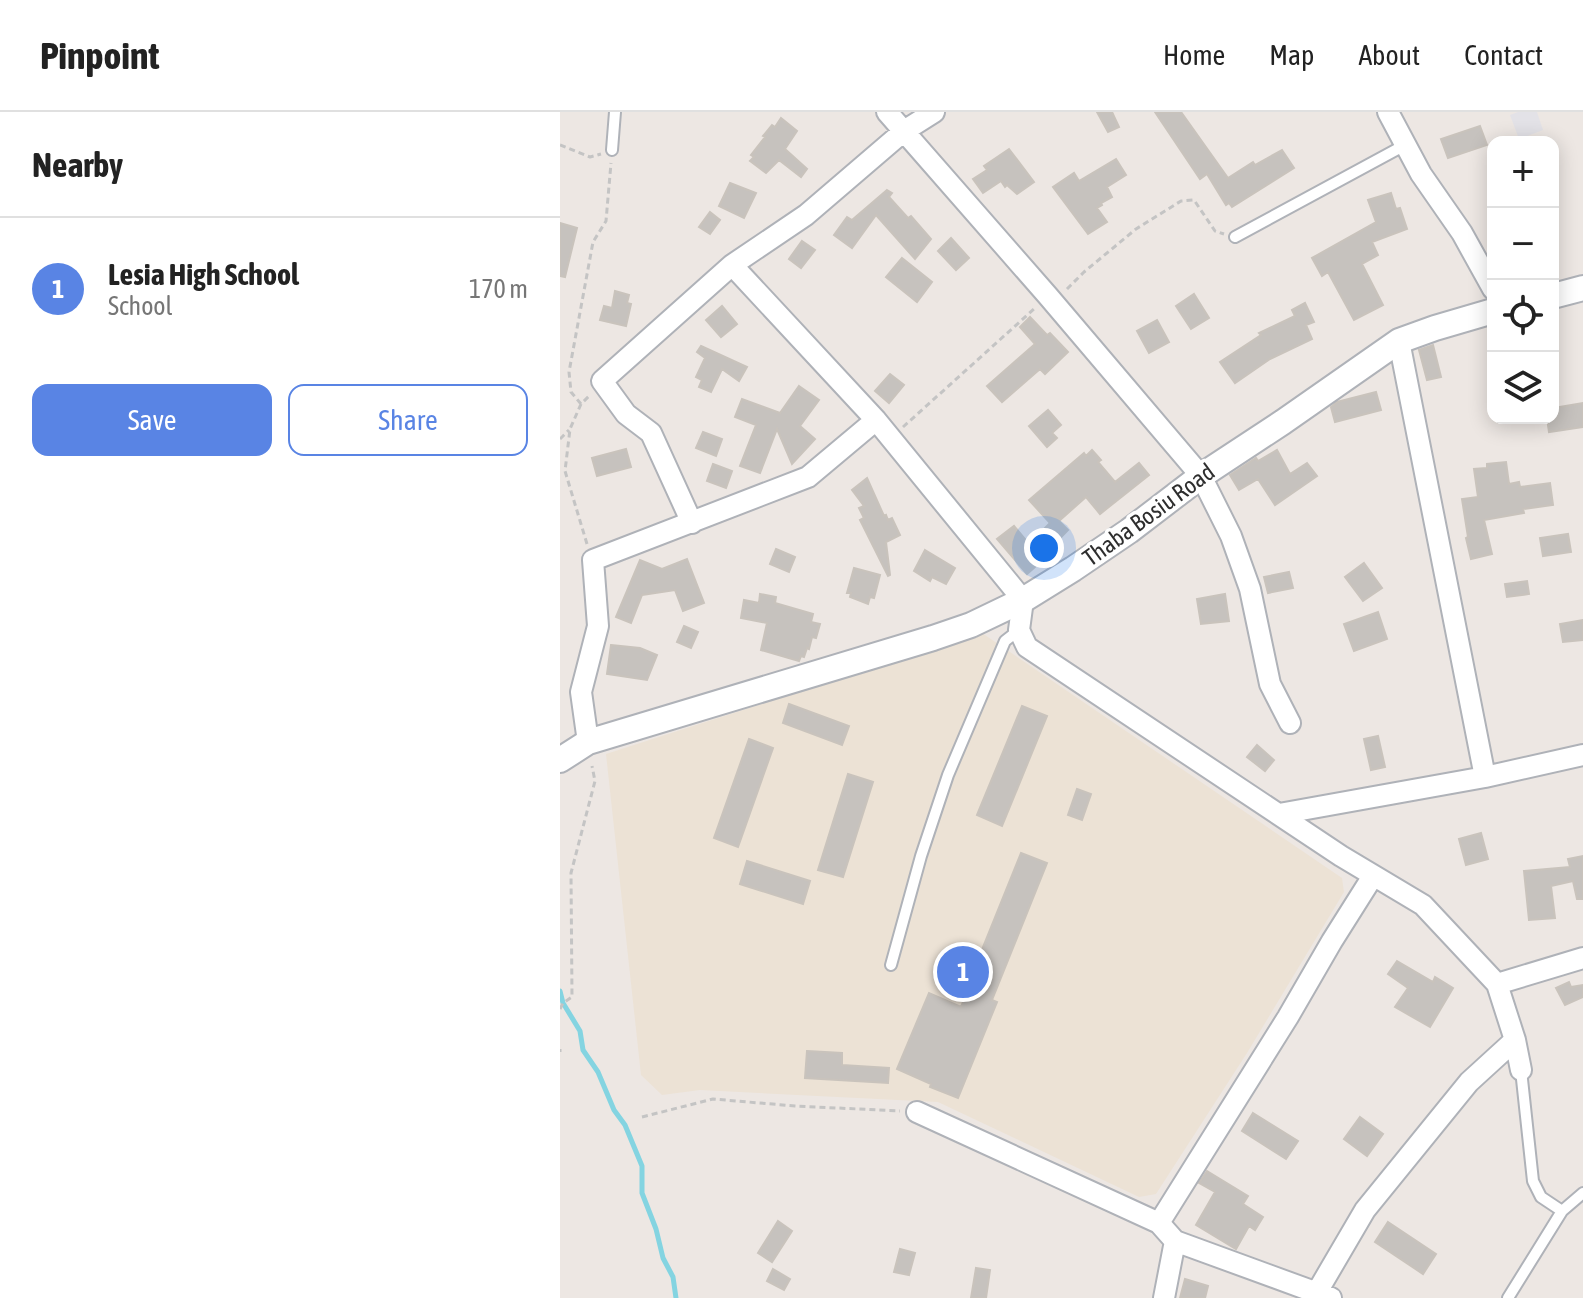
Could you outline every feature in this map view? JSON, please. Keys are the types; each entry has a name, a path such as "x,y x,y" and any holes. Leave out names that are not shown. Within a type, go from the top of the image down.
{"street":[{"path":"887,112 1201,476 1231,536 1250,589 1270,684 1290,723"},
{"path":"692,523 651,433 626,414 602,381 732,265 806,215 904,131 934,112"},
{"path":"1388,112 1421,174 1462,233 1488,280"},
{"path":"732,265 891,437 1023,600 1019,630 1027,647 1373,876 1423,905 1497,984 1521,1070"},
{"path":"1559,294 1583,288"},
{"name":"Thaba Bosiu Road","path":"560,760 588,742 933,638 971,625 1023,600 1129,531 1201,476 1399,341 1487,313"},
{"path":"1399,341 1485,777"},
{"path":"588,742 581,692 598,626 593,560 808,477 876,420"},
{"path":"1279,814 1485,777 1583,755"},
{"path":"1159,1223 1373,876"},
{"path":"1497,984 1583,958"},
{"path":"917,1112 1159,1223 1175,1241 1324,1295 1365,1210 1469,1082 1515,1040"},
{"path":"1164,1298 1175,1241"}],"lane":[{"path":"612,150 615,112"},
{"path":"1235,237 1405,145"},
{"path":"891,965 921,856 948,775 1005,641 1019,630"},
{"path":"1521,1070 1533,1181 1541,1197 1562,1211"},
{"path":"1508,1298 1562,1211 1583,1193"}],"path":[{"path":"560,145 590,157 612,150 606,221 593,242 569,372 571,392 581,404"},
{"path":"891,437 1136,229 1181,201 1194,200 1215,231 1235,237"},
{"path":"593,560 565,471 570,429 581,404 602,381"},
{"path":"560,439 570,429"},
{"path":"560,1009 572,997 571,873 595,781 588,742"},
{"path":"642,1117 713,1099 917,1112"}],"shaded area":[{"path":"1537,112 1543,130 1518,136 1510,115"},
{"path":"982,633 1342,878 1344,892 1247,1053 1156,1194 1139,1197 938,1102 700,1090 662,1095 641,1075 606,754"}],"building":[{"path":"1097,112 1112,112 1119,127 1108,132"},
{"path":"1155,112 1181,112 1228,178 1253,162 1255,165 1282,150 1294,168 1232,207 1229,203 1226,205 1207,174 1200,179"},
{"path":"781,118 797,131 785,149 807,169 801,177 779,160 766,173 750,161 763,136"},
{"path":"1480,126 1487,145 1448,158 1441,139"},
{"path":"1009,149 1034,182 1017,194 1001,181 983,193 973,179 987,170 984,166"},
{"path":"1116,159 1126,175 1107,187 1112,197 1097,208 1107,222 1088,234 1053,187 1074,173 1079,181"},
{"path":"730,183 756,193 744,218 719,206"},
{"path":"887,190 892,193 889,197 931,239 915,259 876,215 852,248 834,235 847,217 852,220"},
{"path":"1391,193 1407,229 1372,242 1378,255 1362,264 1383,305 1354,320 1328,272 1322,276 1312,258 1376,222 1368,200"},
{"path":"710,212 720,220 710,234 699,227"},
{"path":"560,223 577,228 565,277 560,276"},
{"path":"951,238 969,258 956,270 938,251"},
{"path":"802,241 815,250 801,268 789,259"},
{"path":"902,258 932,282 917,302 886,277"},
{"path":"615,291 629,295 627,303 631,304 626,326 600,320 604,306 612,308"},
{"path":"1194,294 1209,318 1191,329 1176,306"},
{"path":"1305,303 1314,322 1306,325 1312,339 1270,359 1235,383 1220,362 1261,335 1259,333 1295,316 1292,310"},
{"path":"722,306 737,324 721,337 706,320"},
{"path":"1030,317 1068,352 1045,374 1040,369 1002,402 987,386 1035,344 1020,327"},
{"path":"1157,320 1169,342 1149,353 1137,331"},
{"path":"1433,345 1441,377 1427,380 1419,350"},
{"path":"701,346 747,367 739,381 722,369 711,392 699,387 702,380 696,377 705,358 697,352"},
{"path":"890,374 904,385 889,403 875,391"},
{"path":"799,386 819,400 800,426 815,439 792,464 777,429 760,473 740,466 756,425 735,417 742,399 780,413"},
{"path":"1376,392 1381,410 1335,422 1331,407 1337,402"},
{"path":"1583,403 1583,427 1549,432 1548,424 1559,424 1559,407"},
{"path":"1048,410 1061,425 1052,433 1057,438 1047,447 1029,426"},
{"path":"703,432 722,439 716,456 696,448"},
{"path":"626,449 631,467 597,476 592,458"},
{"path":"1092,450 1115,482 1139,463 1149,475 1100,514 1086,497 1059,521 1068,530 1027,574 997,539 1014,526 1029,544 1050,523 1029,500 1084,453 1086,456"},
{"path":"1277,450 1290,474 1307,463 1317,476 1275,505 1258,479 1239,490 1230,475 1256,458 1258,461"},
{"path":"1506,462 1509,484 1519,482 1520,487 1550,483 1553,505 1523,509 1524,513 1484,520 1492,554 1471,559 1462,499 1478,497 1474,469"},
{"path":"713,464 732,471 726,488 707,481"},
{"path":"867,478 884,516 888,520 892,518 900,535 886,542 888,576 860,520 864,518 859,508 864,506 852,490"},
{"path":"1568,534 1571,552 1543,556 1540,538"},
{"path":"776,549 795,557 789,572 770,564"},
{"path":"925,550 955,568 946,584 932,577 930,581 914,571"},
{"path":"687,559 704,603 683,611 675,590 642,595 631,623 616,617 640,560 662,569"},
{"path":"1364,563 1382,588 1363,601 1345,577"},
{"path":"854,568 880,575 874,598 870,597 868,604 847,593"},
{"path":"1289,572 1293,588 1268,593 1264,577"},
{"path":"1527,581 1529,594 1507,597 1505,584"},
{"path":"760,594 776,597 775,603 813,614 811,622 820,624 816,638 812,637 809,649 799,661 761,650 767,623 741,618 744,600 759,603"},
{"path":"1225,594 1229,621 1201,624 1197,599"},
{"path":"1378,612 1387,639 1354,651 1344,624"},
{"path":"1583,620 1583,640 1563,642 1560,624"},
{"path":"684,626 698,632 691,648 677,642"},
{"path":"611,645 640,648 657,655 647,680 607,674"},
{"path":"789,704 849,726 842,745 783,723"},
{"path":"1022,706 1047,716 1002,826 977,815"},
{"path":"1378,736 1385,767 1371,770 1364,739"},
{"path":"749,739 773,748 738,847 714,838"},
{"path":"1257,745 1274,760 1265,771 1247,757"},
{"path":"848,774 873,782 843,877 818,870"},
{"path":"1077,789 1091,794 1082,820 1068,815"},
{"path":"1481,833 1488,859 1466,865 1459,839"},
{"path":"1021,853 1047,863 992,1000 997,1002 958,1098 897,1069 929,993 961,1007"},
{"path":"1583,856 1583,899 1577,899 1573,881 1551,886 1555,918 1529,920 1524,871 1570,867 1568,859"},
{"path":"747,861 810,881 803,904 740,884"},
{"path":"1397,961 1433,982 1435,977 1453,988 1430,1027 1395,1007 1408,988 1388,974"},
{"path":"1569,982 1571,987 1583,985 1583,997 1565,1005 1556,988"},
{"path":"807,1051 842,1053 842,1065 889,1068 888,1083 805,1078"},
{"path":"1253,1113 1298,1141 1286,1159 1242,1131"},
{"path":"1360,1117 1383,1134 1367,1156 1344,1139"},
{"path":"1207,1171 1248,1196 1243,1204 1263,1217 1255,1230 1249,1226 1236,1249 1196,1225 1215,1192 1199,1183"},
{"path":"778,1221 792,1231 772,1262 758,1253"},
{"path":"1388,1222 1436,1254 1423,1274 1375,1242"},
{"path":"900,1249 915,1253 909,1275 894,1272"},
{"path":"976,1268 990,1270 986,1298 971,1298"},
{"path":"773,1269 790,1279 784,1290 767,1281"},
{"path":"1185,1279 1208,1286 1205,1298 1180,1298"}],"waterway":[{"path":"560,991 563,1003 580,1031 583,1050 625,1125 642,1166 642,1193 663,1258 673,1277 676,1298"}],"place":[{"name":"Lesia High School","path":"963,972"}]}
